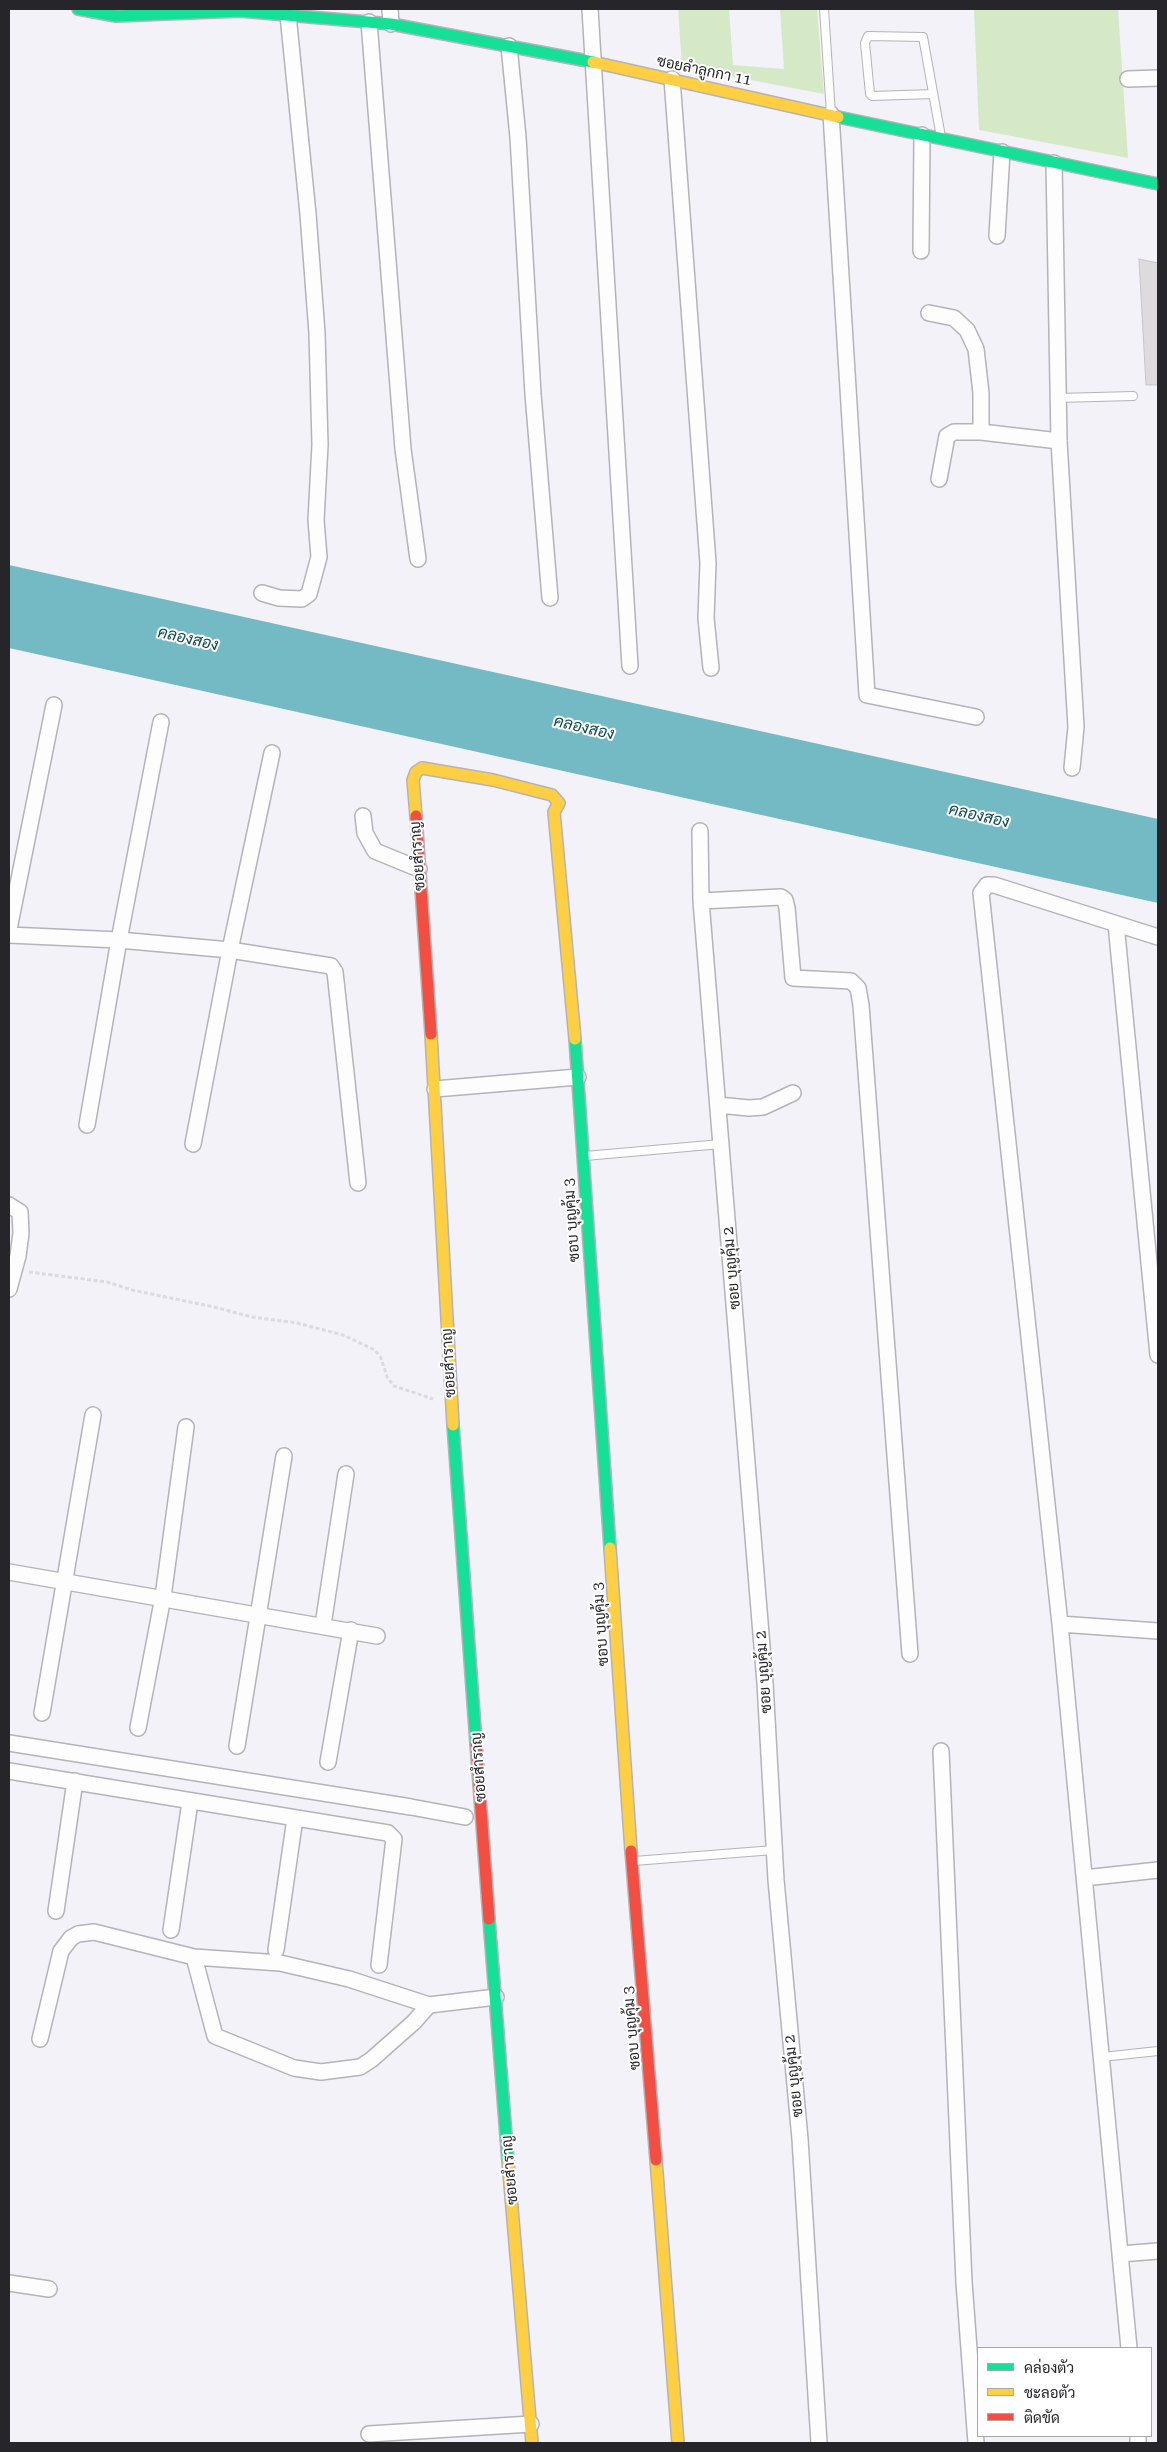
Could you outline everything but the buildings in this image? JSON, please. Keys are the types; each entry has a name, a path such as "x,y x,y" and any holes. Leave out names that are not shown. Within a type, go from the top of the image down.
{"street":[{"name":"ซอยลำลูกกา 11","path":"78,9 116,16 240,10 288,15 349,14 369,22 391,24 594,62 942,140 1158,184"},
{"path":"390,9 391,24"},
{"path":"590,9 630,666"},
{"path":"262,593 279,598 302,599 309,594 320,557 316,520 320,445 317,333 308,214 288,15"},
{"path":"369,22 401,420 418,559"},
{"path":"509,46 518,137 533,394 550,598"},
{"path":"1128,79 1158,78"},
{"path":"672,79 707,553 706,618 711,668"},
{"path":"831,114 867,695 976,718"},
{"path":"921,251 922,135"},
{"path":"997,236 1002,152"},
{"path":"1054,163 1059,441 1076,727 1072,768"},
{"path":"929,313 954,318 967,330 976,349 982,393 981,432"},
{"path":"940,478 947,436 954,432 981,432 1059,441"},
{"path":"9,929 54,705"},
{"path":"87,1125 119,940 161,722"},
{"path":"193,1144 230,950 272,752"},
{"name":"ซอยสำราญ","path":"532,2443 496,1997 452,1403 435,1089 413,780 416,772 422,768 494,780 552,796 559,803"},
{"name":"ซอบ บุญคุ้ม 3","path":"559,803 554,812 578,1077 632,1862 678,2443"},
{"path":"363,816 365,833 375,852 419,869"},
{"name":"ซอย บุญคุ้ม 2","path":"700,831 702,901 765,1683 774,1850 800,2139 819,2443"},
{"path":"1129,2347 1060,1624 981,893 987,886 994,885 1158,937"},
{"path":"702,901 781,896 788,908 793,978 850,981 858,988 861,1005 910,1654"},
{"path":"1116,924 1158,1355"},
{"path":"9,935 119,940 230,950 327,964 335,972 358,1183"},
{"path":"435,1089 578,1077"},
{"path":"718,1105 749,1108 763,1107 793,1093"},
{"path":"9,1205 20,1212 20,1233 9,1288"},
{"path":"42,1714 93,1415"},
{"path":"138,1728 163,1598 186,1427"},
{"path":"237,1746 284,1456"},
{"path":"322,1626 346,1474"},
{"path":"9,1572 377,1636"},
{"path":"1060,1624 1158,1631"},
{"path":"328,1762 351,1630"},
{"path":"9,1743 464,1817"},
{"path":"941,1751 964,2282 976,2443"},
{"path":"9,1771 388,1833 394,1839 379,1965"},
{"path":"56,1911 75,1781"},
{"path":"171,1930 190,1802"},
{"path":"276,1950 296,1818"},
{"path":"1084,1878 1158,1870"},
{"path":"40,2039 61,1951 71,1938 78,1934 94,1932 194,1957 280,1963 349,1979 429,2005 496,1997"},
{"path":"194,1957 215,2036 294,2068 321,2072 360,2067 371,2060 407,2028 429,2005"},
{"path":"1120,2254 1158,2251"},
{"path":"9,2283 49,2290"},
{"path":"369,2434 531,2424"}],"lane":[{"path":"824,9 831,114"},
{"path":"933,94 872,96 870,94 865,43 868,36 923,37 942,140"},
{"path":"1058,398 1133,396"},
{"path":"583,1156 721,1144"},
{"path":"632,1862 774,1850"},
{"path":"1102,2057 1158,2051"}],"path":[{"path":"14,1270 107,1282 132,1290 252,1317 296,1323 343,1335 375,1350 381,1358 387,1377 394,1386 452,1403"}],"green space":[{"path":"678,9 729,9 733,65 784,69 780,9 817,9 824,94 682,67"},
{"path":"974,9 1118,9 1128,158 979,130"}],"water":[{"name":"คลองสอง","path":"9,565 1158,819 1158,903 9,648"}],"traffic: fast":[{"path":"78,9 116,16 240,11 391,24 593,62"},
{"path":"838,117 1158,184"},
{"path":"575,1039 610,1548"},
{"path":"453,1425 476,1743"},
{"path":"489,1919 508,2161"}],"traffic: slow":[{"path":"593,62 838,117"},
{"path":"416,816 413,780 416,772 422,768 493,780 552,795 559,803 554,812 575,1039"},
{"path":"431,1034 453,1425"},
{"path":"610,1548 631,1851"},
{"path":"656,2160 678,2443"},
{"path":"508,2161 532,2443"}],"traffic: jam":[{"path":"416,816 431,1034"},
{"path":"476,1743 489,1919"},
{"path":"631,1851 656,2160"}]}
